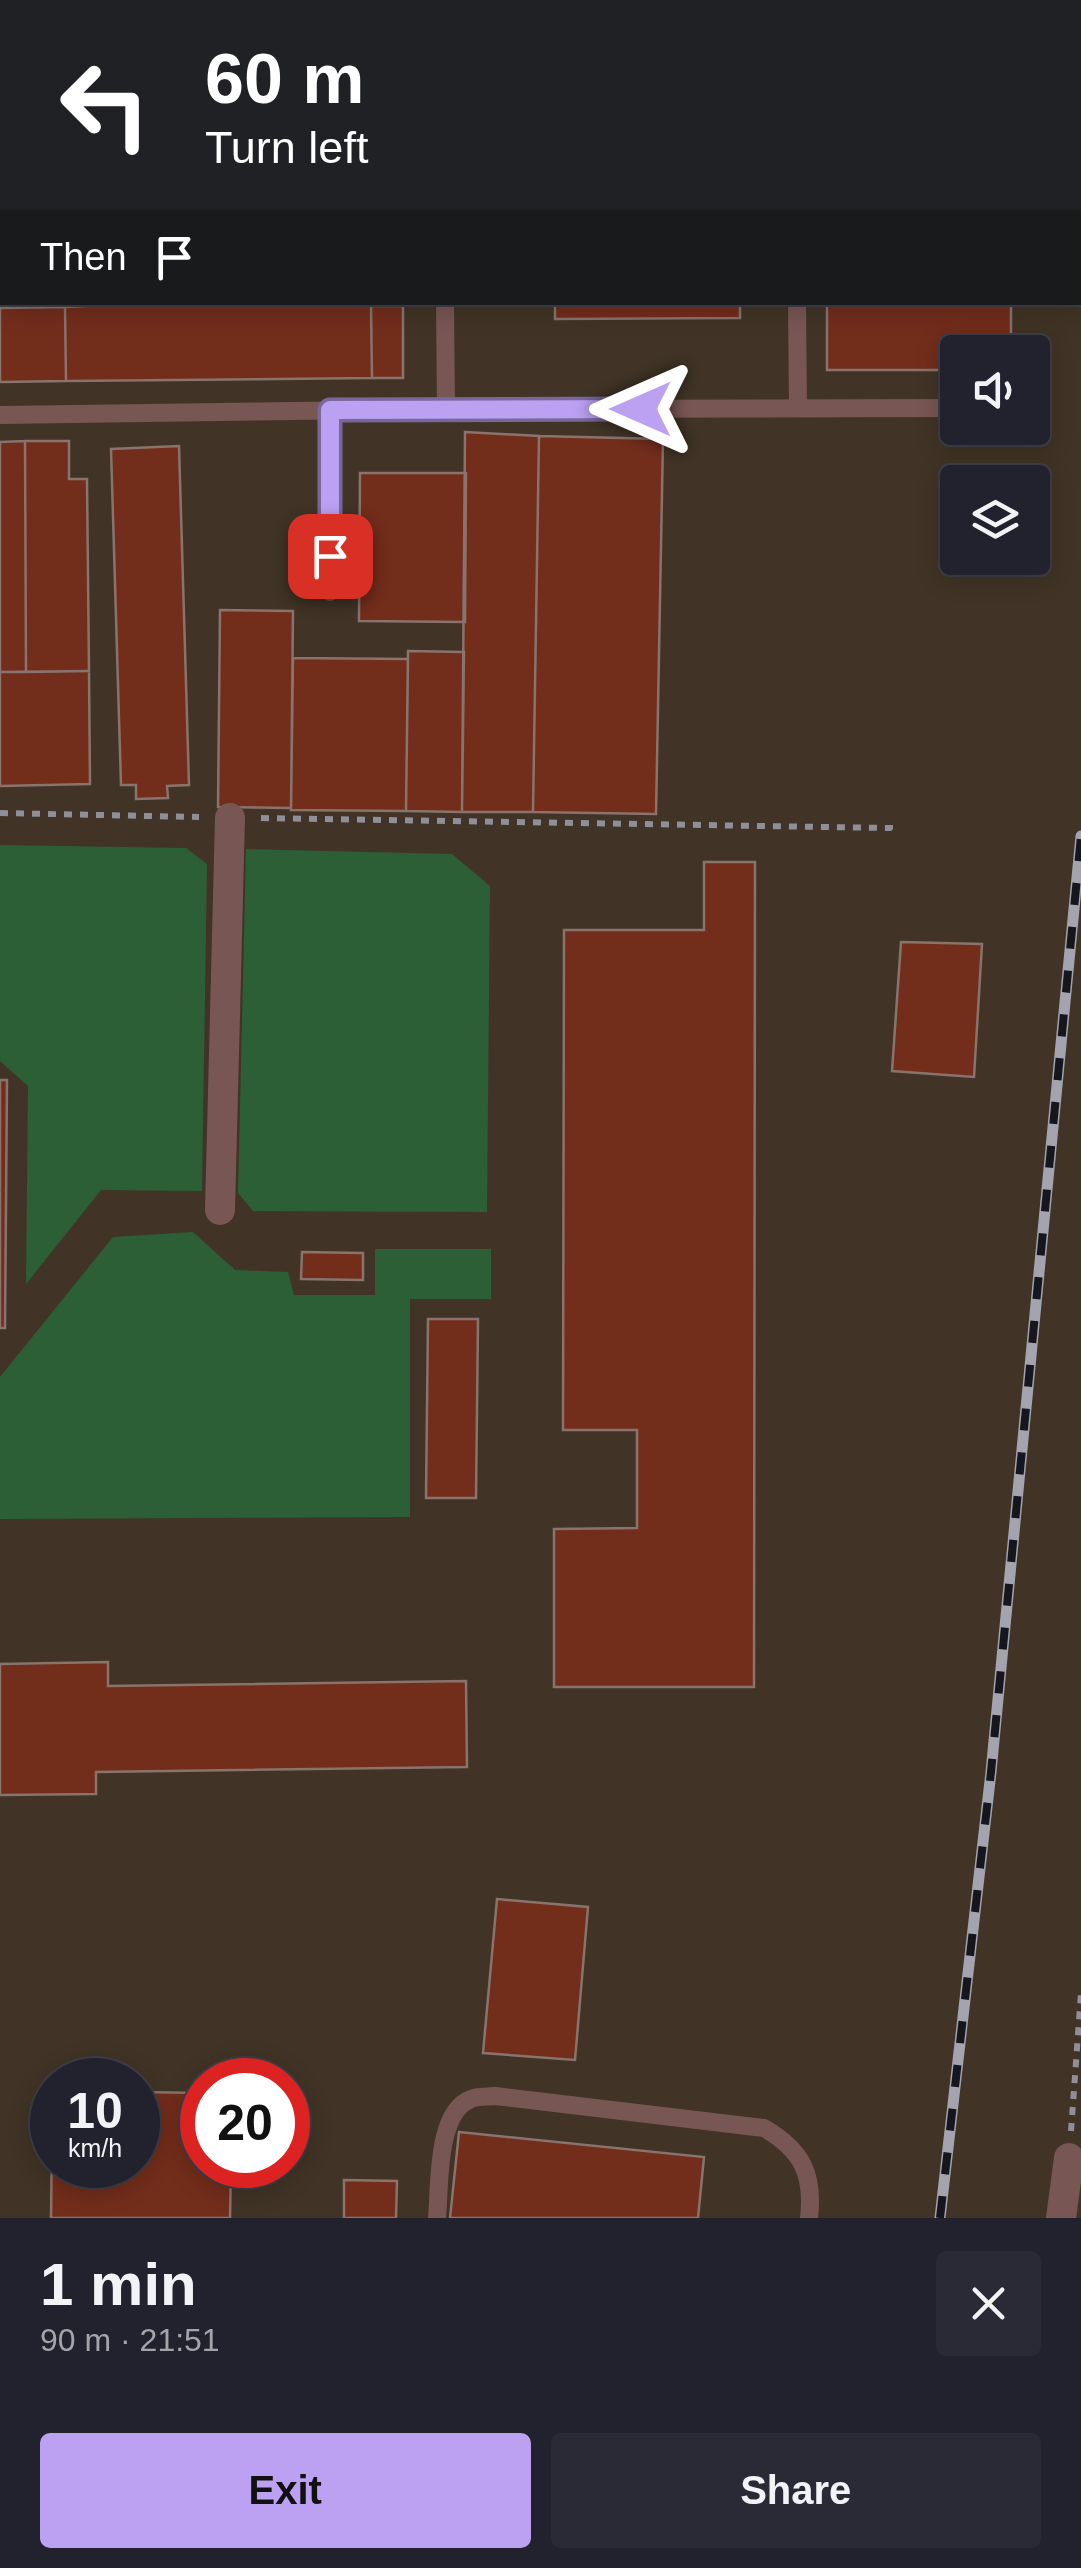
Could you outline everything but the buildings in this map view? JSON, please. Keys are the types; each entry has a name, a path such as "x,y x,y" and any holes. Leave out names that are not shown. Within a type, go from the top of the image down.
{"street":[{"path":"220,1210 230,818"},
{"path":"1061,2218 1068,2158"}],"lane":[{"path":"445,305 446,409"},
{"path":"797,305 798,408"},
{"path":"0,414 940,408"},
{"path":"330,410 330,592"},
{"path":"436,2218 450,2118 471,2099 495,2096 764,2128 784,2140 800,2158 809,2179 809,2218"}],"path":[{"path":"0,813 890,828 890,818"},
{"path":"1068,2158 1081,1992"}],"shaded area":[{"path":"0,305 1081,305 1081,2218 0,2218"}],"green space":[{"path":"0,845 186,848 207,864 202,1191 101,1190 26,1284 28,1086 0,1061"},
{"path":"246,849 452,854 490,886 487,1212 253,1211 238,1193"},
{"path":"193,1232 235,1270 288,1272 294,1295 375,1295 375,1249 491,1249 491,1299 410,1299 410,1517 0,1519 0,1377 113,1237"}],"railway":[{"path":"940,2218 991,1772 1081,836"}],"route":[{"path":"330,556 330,410 641,409"}]}
